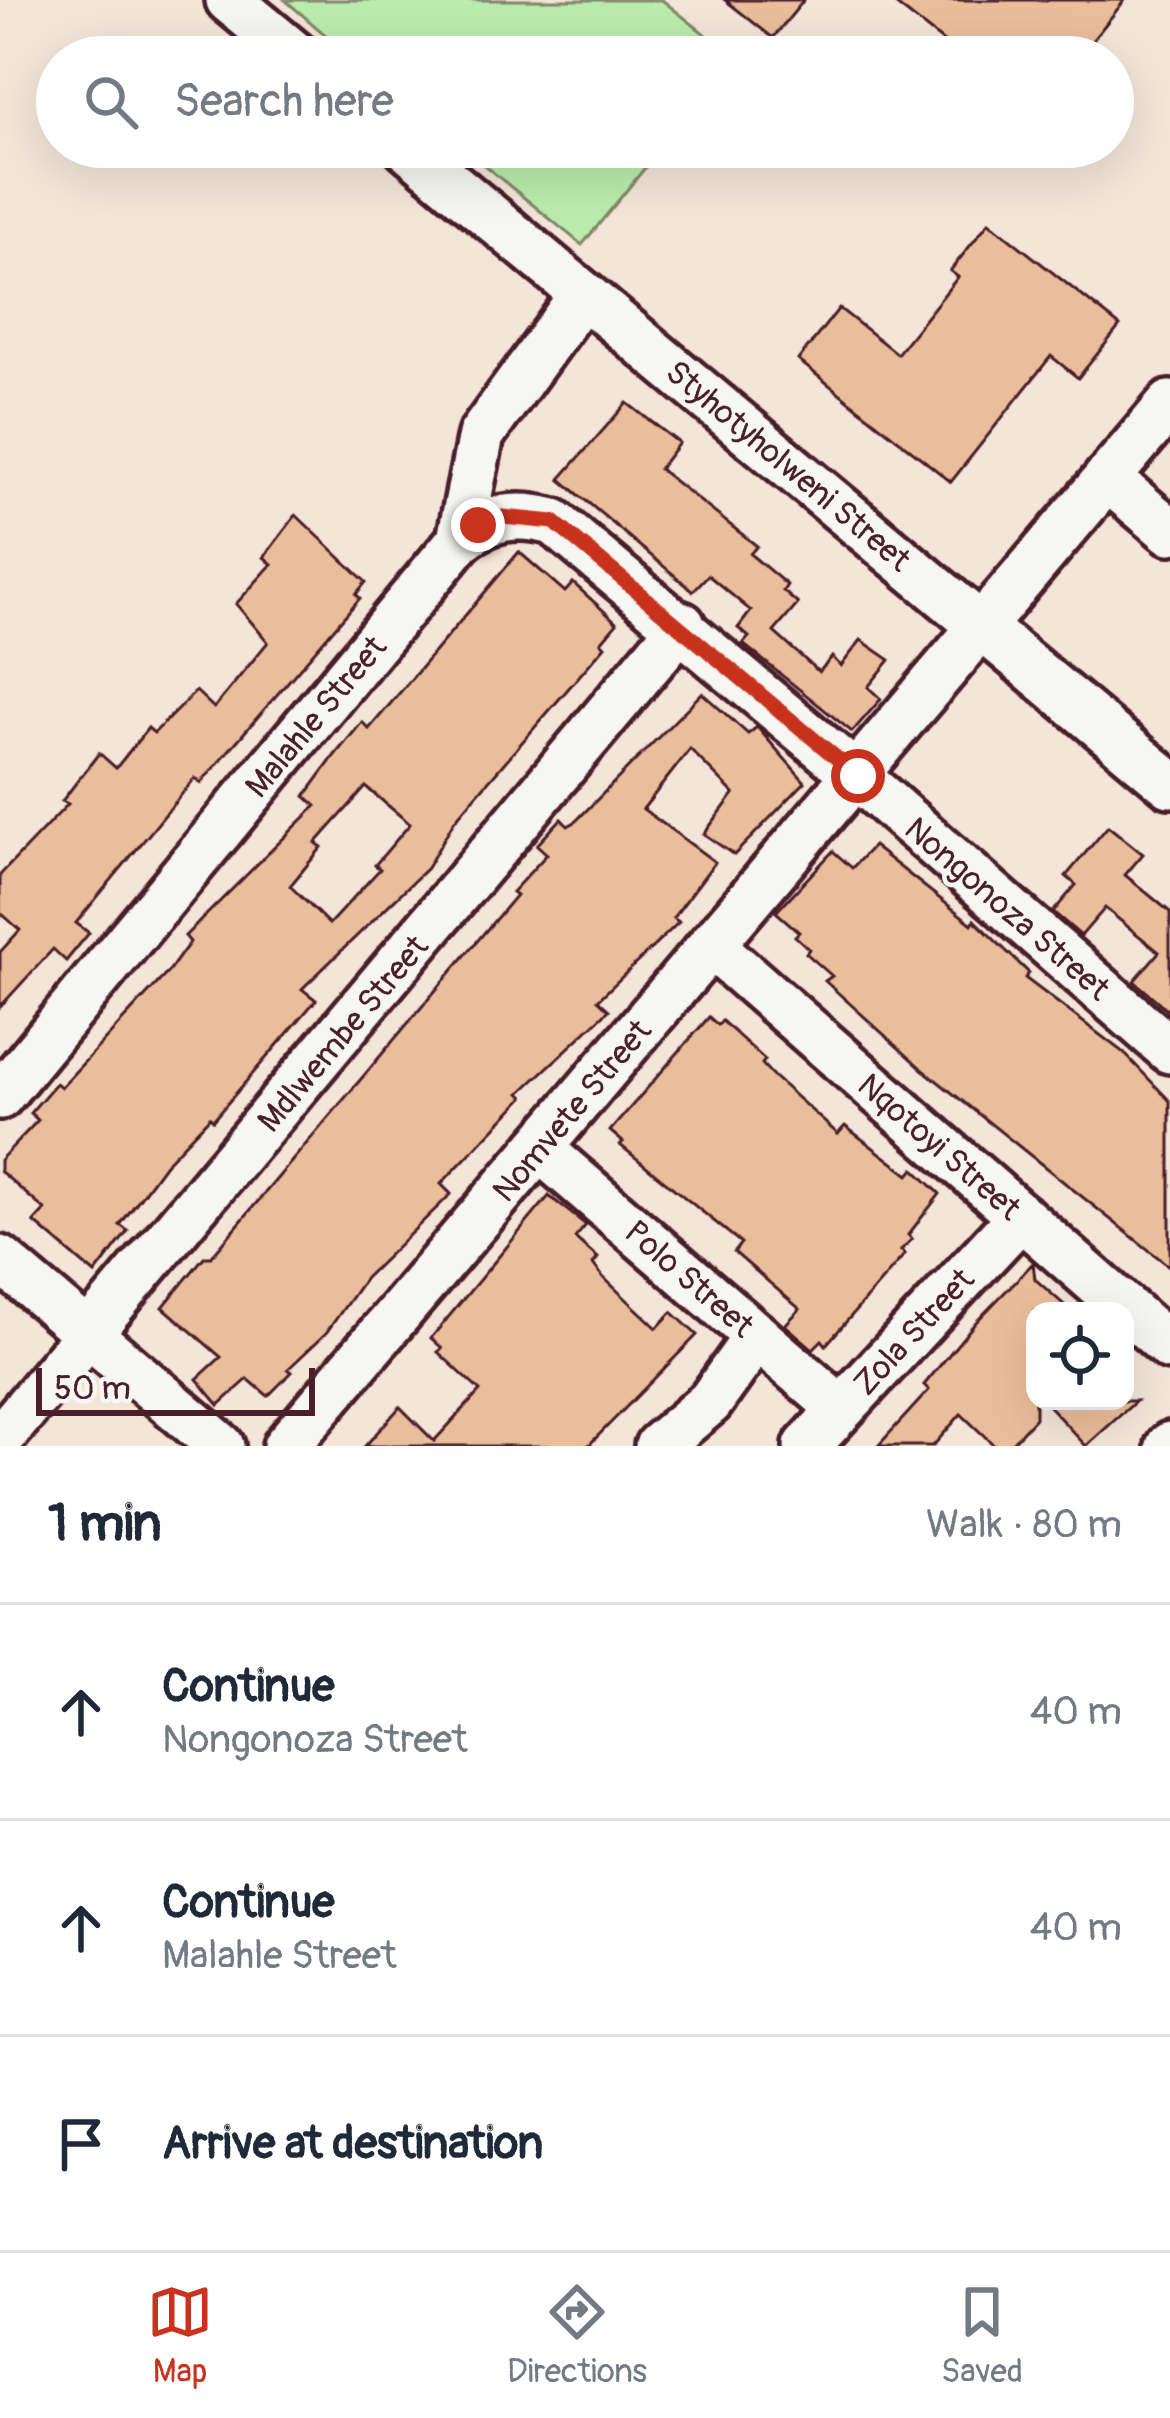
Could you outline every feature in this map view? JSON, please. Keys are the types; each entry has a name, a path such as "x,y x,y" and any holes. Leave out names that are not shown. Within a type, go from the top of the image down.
{"street":[{"path":"230,0 273,36"},
{"name":"Styhotyholweni Street","path":"431,168 1170,784"},
{"path":"460,540 481,435 584,294"},
{"name":"Nomvete Street","path":"286,1446 985,628 1170,404"},
{"path":"1107,478 1170,531"},
{"name":"Malahle Street","path":"0,1096 460,540 478,525 503,517 554,522 682,626"},
{"name":"Nongonoza Street","path":"682,626 1170,1050"},
{"name":"Mdlwembe Street","path":"0,1439 682,626"},
{"name":"Nqotoyi Street","path":"711,945 1170,1347"},
{"name":"Polo Street","path":"539,1148 840,1408"},
{"name":"Zola Street","path":"807,1446 1021,1216"},
{"path":"0,1259 221,1446"},
{"path":"670,1444 710,1402 758,1336"}],"green space":[{"path":"285,0 662,0 707,36 327,36"},
{"path":"488,168 645,168 582,245"}],"building":[{"path":"725,0 804,0 770,36"},
{"path":"890,0 1125,0 1096,36 936,36"},
{"path":"989,222 1120,326 1078,378 1051,356 951,482 798,360 839,308 897,354 958,277 950,271"},
{"path":"627,403 679,443 659,469 757,546 750,554 787,585 783,591 798,604 774,632 819,672 832,657 841,666 861,640 890,660 868,687 881,699 852,732 743,644 749,637 738,628 751,611 708,575 693,591 560,479"},
{"path":"296,515 366,582 356,594 360,598 201,783 195,778 76,923 89,933 66,961 53,949 0,1007 0,952 20,930 0,912 0,875 68,804 62,801 99,753 116,768 148,728 154,733 196,691 214,708 268,642 236,604 272,564 264,557"},
{"path":"519,552 565,592 573,583 617,623 601,642 605,646 454,821 427,868 302,989 316,1000 213,1120 210,1117 164,1165 120,1225 128,1231 95,1274 34,1222 45,1210 0,1171 0,1160 38,1120 30,1113 56,1083 61,1087 169,971 190,942 185,936 316,806 305,796 362,722 369,729","holes":["366,787 410,824 375,865 380,869 329,924 290,886 322,847 316,843"]},
{"path":"702,693 748,734 757,727 805,782 734,855 704,834 734,794 690,749 643,809 715,862 673,918 679,922 598,1000 609,1010 520,1093 524,1097 441,1184 451,1194 365,1278 326,1333 288,1369 292,1372 268,1396 248,1379 219,1405 197,1379 221,1357 163,1307 204,1257 211,1257 516,895 512,892 547,854 537,845 561,819 568,826 575,822"},
{"path":"1108,826 1143,854 1125,875 1170,912 1170,1012 1134,981 1159,952 1105,908 1081,936 1053,912 1076,885 1066,876"},
{"path":"873,846 972,924 974,920 1029,973 1025,978 1124,1053 1170,1101 1170,1267 921,1068 825,981 832,976 806,953 809,949 795,936 799,932 776,912 833,851 852,868"},
{"path":"709,1017 718,1025 722,1021 765,1060 762,1064 773,1076 838,1134 845,1126 909,1175 914,1169 940,1194 908,1235 912,1239 901,1250 905,1254 826,1345 822,1340 813,1349 785,1325 800,1309 734,1252 741,1243 620,1145 623,1142 610,1131"},
{"path":"549,1196 586,1225 575,1238 598,1258 593,1264 603,1277 657,1328 672,1312 697,1335 588,1446 365,1446 400,1407 434,1441 480,1391 438,1352 442,1348 431,1338"},
{"path":"1033,1263 1035,1279 1061,1302 1026,1302 1026,1410 1035,1410 1035,1418 1009,1446 995,1446 961,1414 933,1446 878,1446 929,1390 924,1385"},
{"path":"1052,1410 1126,1410 1086,1446"}],"route":[{"path":"478,525 503,517 530,516 554,522 858,776"}]}
